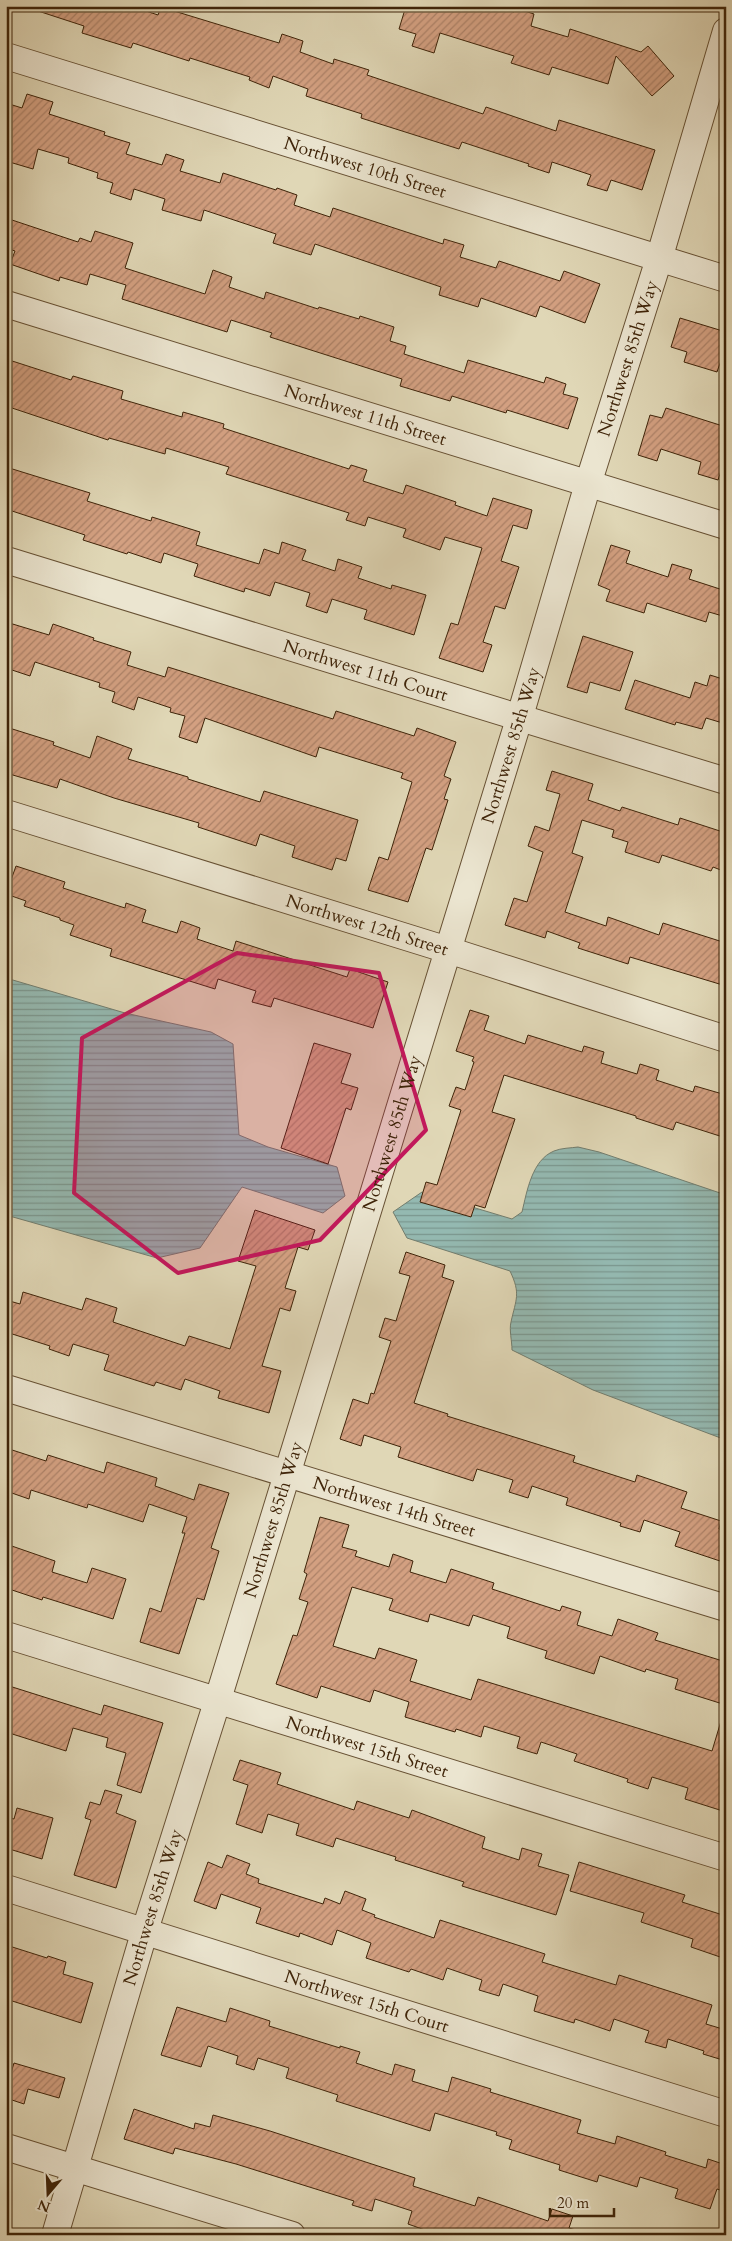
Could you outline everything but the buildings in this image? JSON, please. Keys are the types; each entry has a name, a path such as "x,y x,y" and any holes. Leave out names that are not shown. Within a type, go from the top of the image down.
{"street":[{"name":"Northwest 85th Way","path":"55,2235 145,1930 218,1700 520,716 588,484 659,259 726,31"},
{"name":"Northwest 10th Street","path":"6,56 726,279"},
{"name":"Northwest 11th Street","path":"6,304 726,526"},
{"name":"Northwest 11th Court","path":"6,560 520,716 726,781"},
{"name":"Northwest 12th Street","path":"6,813 448,950 726,1039"},
{"name":"Northwest 14th Street","path":"6,1388 726,1608"},
{"name":"Northwest 15th Street","path":"6,1635 726,1858"},
{"name":"Northwest 15th Court","path":"6,1888 145,1930 726,2114"},
{"path":"6,2147 292,2235"}],"highlighted area":[{"path":"237,953 379,973 426,1130 320,1240 178,1273 74,1193 82,1038"}],"water":[{"path":"6,978 125,1013 211,1032 233,1044 239,1135 268,1147 337,1167 345,1196 323,1213 242,1187 200,1248 157,1258 6,1215"},
{"path":"578,1147 599,1152 726,1195 726,1440 593,1390 512,1350 510,1325 516,1302 516,1285 510,1271 407,1238 393,1212 422,1192 512,1219 522,1212 532,1177 540,1161 554,1151"}]}
